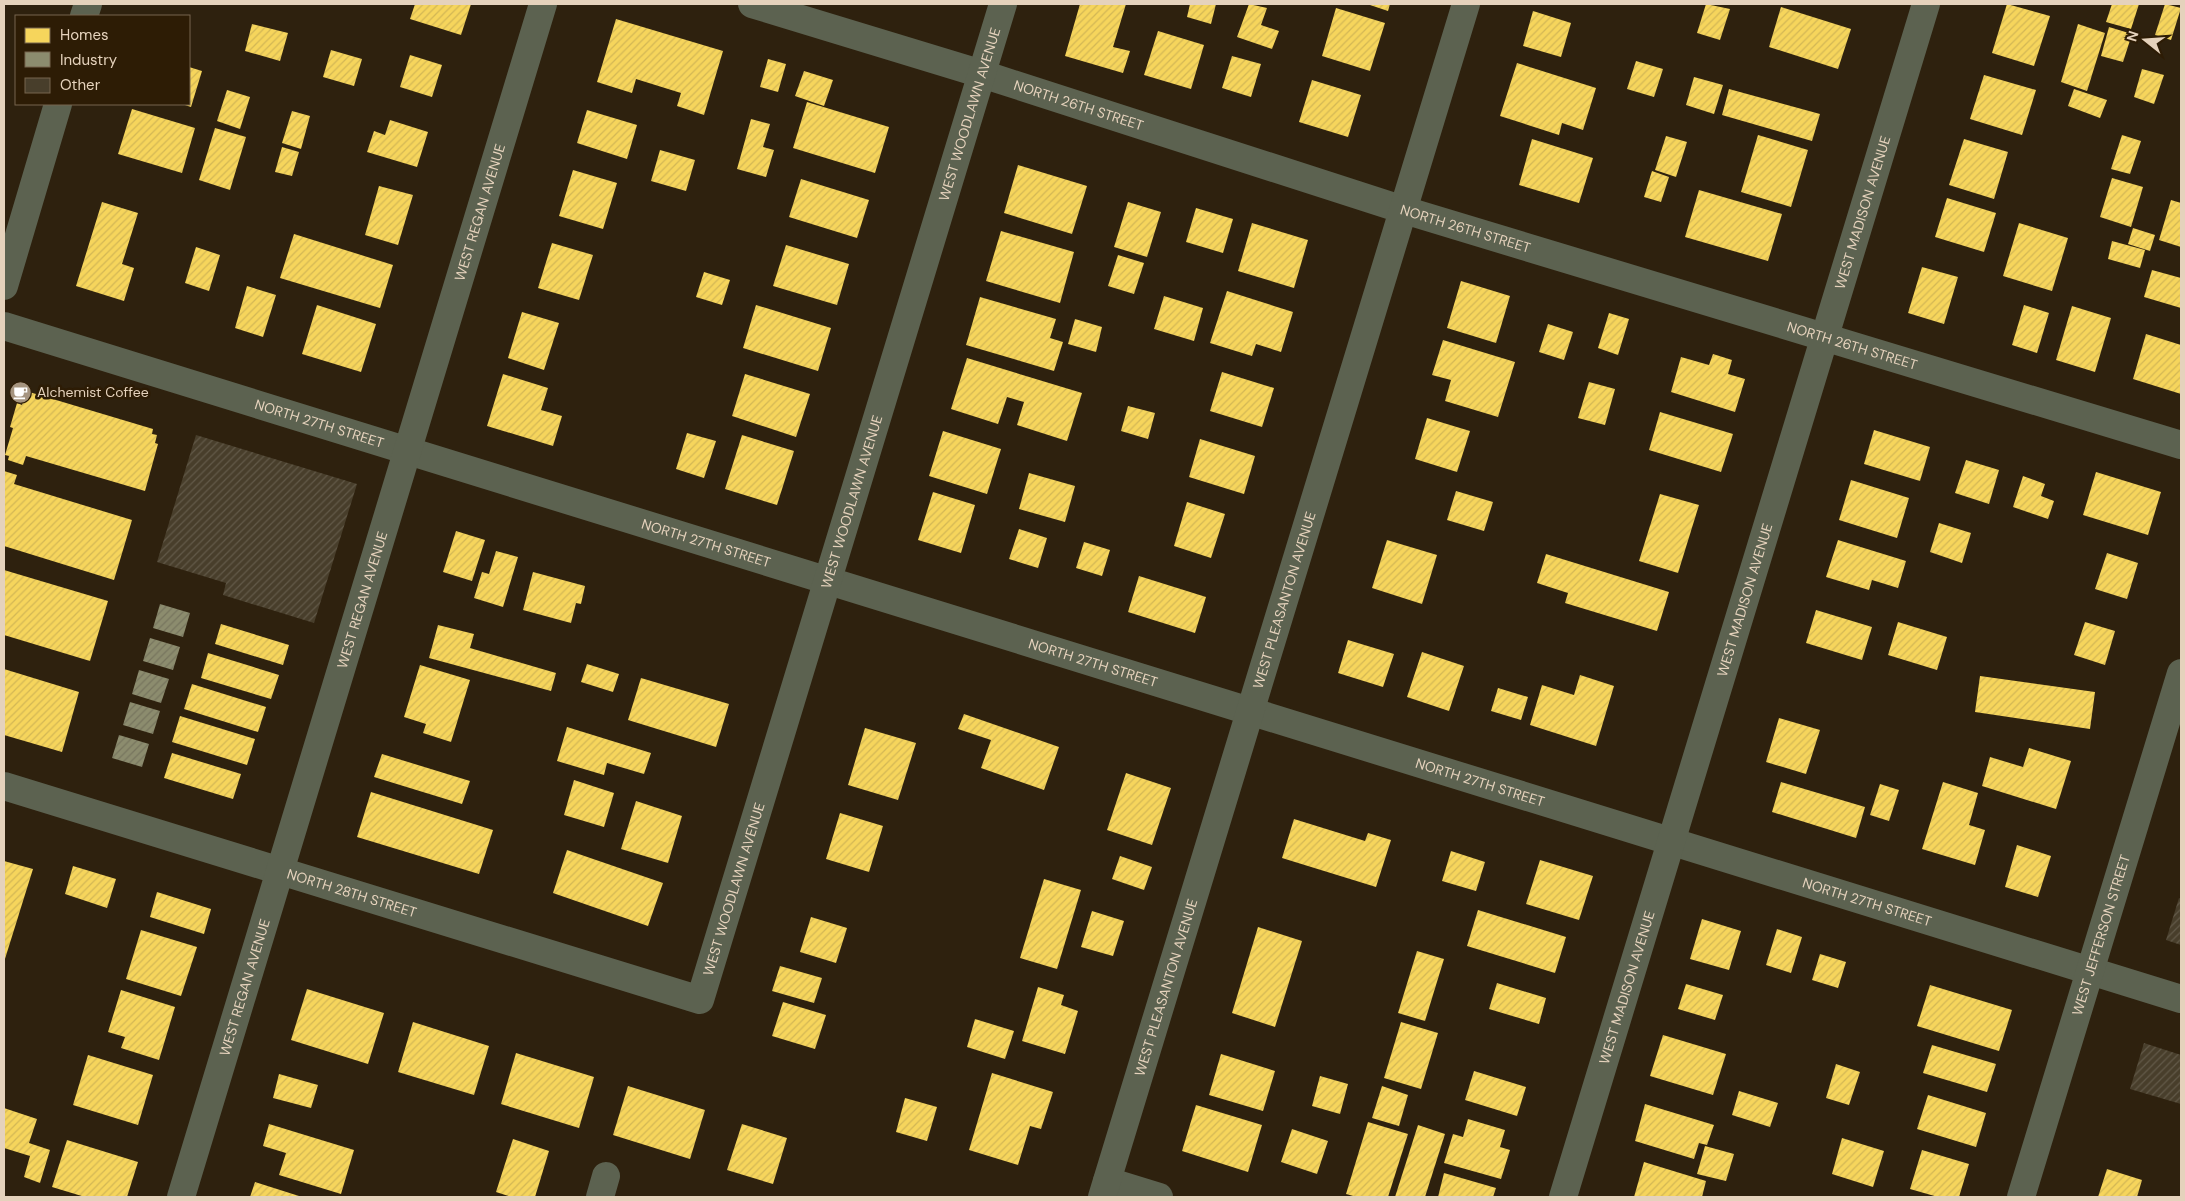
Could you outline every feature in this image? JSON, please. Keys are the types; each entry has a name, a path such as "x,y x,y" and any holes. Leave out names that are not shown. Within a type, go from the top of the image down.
{"street":[{"name":"WEST REGAN AVENUE","path":"181,1197 543,4"},
{"name":"NORTH 26TH STREET","path":"752,4 982,74 1404,210 2181,445"},
{"name":"WEST WOODLAWN AVENUE","path":"700,1000 1004,4"},
{"name":"WEST PLEASANTON AVENUE","path":"1105,1189 1249,711 1466,4"},
{"name":"WEST MADISON AVENUE","path":"1563,1197 1926,4"},
{"path":"4,286 58,105"},
{"name":"NORTH 27TH STREET","path":"4,326 2181,999"},
{"name":"WEST JEFFERSON STREET","path":"2021,1197 2181,673"},
{"name":"NORTH 28TH STREET","path":"4,786 700,1000"},
{"path":"1105,1189 1159,1197"}],"building: Homes":[{"path":"415,4 471,4 461,35 410,19"},
{"path":"1080,4 1126,4 1113,47 1130,51 1123,73 1065,56"},
{"path":"1190,4 1216,4 1211,24 1187,17"},
{"path":"1249,4 1267,8 1261,25 1279,31 1272,49 1237,37"},
{"path":"1367,4 1390,4 1388,11"},
{"path":"1706,4 1730,9 1720,40 1697,33"},
{"path":"2007,4 2050,16 2034,66 1992,53"},
{"path":"2112,4 2139,4 2131,29 2106,22"},
{"path":"2165,4 2181,8 2171,40 2155,35"},
{"path":"1781,7 1851,29 1838,69 1769,47"},
{"path":"1336,8 1385,23 1370,71 1322,56"},
{"path":"1533,11 1571,23 1561,57 1523,46"},
{"path":"616,19 723,51 704,115 677,106 681,93 636,79 632,93 597,82"},
{"path":"252,24 288,33 280,61 245,51"},
{"path":"2078,24 2105,33 2087,91 2061,82"},
{"path":"2109,27 2132,34 2123,62 2101,56"},
{"path":"1158,31 1204,45 1191,89 1144,75"},
{"path":"331,50 362,59 354,86 323,77"},
{"path":"410,55 442,65 432,97 400,87"},
{"path":"1232,56 1261,64 1251,97 1222,88"},
{"path":"768,59 786,64 778,92 760,87"},
{"path":"1636,61 1663,69 1654,97 1627,89"},
{"path":"1517,63 1596,88 1583,130 1562,123 1559,135 1500,116"},
{"path":"190,67 202,71 191,107 185,105 190,105"},
{"path":"2142,69 2164,75 2154,104 2134,97"},
{"path":"804,71 833,80 824,106 795,96"},
{"path":"1984,75 2036,90 2022,135 1970,119"},
{"path":"1694,77 1723,85 1714,114 1686,105"},
{"path":"1312,80 1361,95 1348,137 1299,122"},
{"path":"1729,89 1820,114 1812,141 1722,115"},
{"path":"2074,89 2107,100 2100,118 2068,106"},
{"path":"227,90 250,97 240,129 217,121"},
{"path":"807,102 889,127 875,173 793,148"},
{"path":"132,109 195,128 182,173 118,154"},
{"path":"587,110 637,125 627,159 577,143"},
{"path":"292,111 310,116 301,149 282,143"},
{"path":"751,119 770,124 763,147 774,150 766,177 737,169"},
{"path":"390,120 428,132 417,167 367,152 374,131 385,135"},
{"path":"215,128 246,137 230,190 199,180"},
{"path":"1758,135 1808,150 1791,207 1741,192"},
{"path":"2122,135 2141,141 2130,174 2111,169"},
{"path":"1666,136 1687,142 1676,177 1655,170"},
{"path":"1532,139 1593,158 1579,203 1519,185"},
{"path":"1964,139 2008,152 1994,199 1949,185"},
{"path":"282,147 299,152 292,176 275,172"},
{"path":"660,150 695,160 686,191 651,181"},
{"path":"1018,165 1087,186 1072,234 1004,213"},
{"path":"573,170 617,183 603,229 559,216"},
{"path":"1652,171 1669,177 1661,202 1644,197"},
{"path":"2112,178 2143,187 2131,227 2100,217"},
{"path":"801,179 869,200 857,238 789,217"},
{"path":"379,186 413,195 398,245 365,235"},
{"path":"1699,190 1782,214 1768,261 1685,237"},
{"path":"1947,198 1996,213 1984,252 1935,237"},
{"path":"2171,200 2181,203 2181,247 2159,240"},
{"path":"102,202 138,213 122,264 134,268 124,301 76,286"},
{"path":"1128,202 1161,212 1147,257 1114,247"},
{"path":"1196,208 1233,219 1223,253 1186,242"},
{"path":"1252,223 1308,240 1294,288 1238,271"},
{"path":"2019,223 2068,238 2052,291 2003,276"},
{"path":"2133,228 2155,235 2150,251 2128,244"},
{"path":"1001,231 1074,252 1060,303 986,281"},
{"path":"294,234 393,265 380,308 280,278"},
{"path":"2112,241 2145,250 2140,268 2108,259"},
{"path":"552,243 593,255 579,300 538,288"},
{"path":"786,245 849,264 837,305 773,286"},
{"path":"196,247 220,255 209,291 185,283"},
{"path":"1118,255 1144,263 1134,294 1108,286"},
{"path":"1922,267 1958,277 1944,324 1908,313"},
{"path":"2152,270 2181,278 2181,308 2144,297"},
{"path":"704,272 730,280 722,305 696,297"},
{"path":"1461,281 1510,296 1496,343 1447,328"},
{"path":"247,286 276,295 263,337 235,328"},
{"path":"1227,291 1293,312 1281,352 1256,344 1252,356 1210,343"},
{"path":"1164,296 1203,308 1194,341 1154,329"},
{"path":"980,297 1056,319 1050,338 1063,342 1054,371 966,345"},
{"path":"317,305 376,324 361,372 302,354"},
{"path":"756,305 831,328 818,371 743,348"},
{"path":"2024,305 2049,313 2037,353 2012,345"},
{"path":"2072,306 2111,318 2095,372 2056,360"},
{"path":"522,312 559,323 544,370 508,358"},
{"path":"1609,313 1629,319 1618,355 1598,348"},
{"path":"1075,319 1102,327 1096,352 1068,344"},
{"path":"1548,324 1573,332 1564,360 1539,352"},
{"path":"2146,334 2181,345 2181,394 2133,379"},
{"path":"1443,340 1515,362 1498,417 1445,401 1451,380 1432,375"},
{"path":"1713,354 1732,360 1728,374 1745,379 1735,412 1671,392 1681,357 1709,365"},
{"path":"967,358 1082,393 1067,441 1017,425 1024,402 1007,397 998,424 951,409"},
{"path":"1222,372 1274,388 1262,427 1210,411"},
{"path":"503,374 548,388 541,410 562,416 553,446 487,426"},
{"path":"745,374 810,394 796,437 732,416"},
{"path":"1589,382 1615,389 1605,425 1578,418"},
{"path":"26,391 153,429 152,434 157,435 155,443 158,444 145,491 26,456 23,465 8,460 9,456 5,455 13,428 10,427 17,403 22,405"},
{"path":"1128,406 1155,413 1148,439 1121,431"},
{"path":"1660,412 1733,434 1721,472 1649,450"},
{"path":"1427,418 1470,431 1457,472 1415,459"},
{"path":"1874,430 1930,447 1920,481 1864,464"},
{"path":"943,431 1001,449 987,494 929,476"},
{"path":"687,433 716,441 704,478 676,469"},
{"path":"742,435 794,451 777,505 725,489"},
{"path":"1200,439 1255,456 1244,494 1189,477"},
{"path":"1966,460 1999,470 1989,504 1955,493"},
{"path":"4,471 17,475 14,484 132,520 114,580 4,546"},
{"path":"2096,472 2161,492 2148,535 2083,515"},
{"path":"1029,473 1075,486 1065,522 1019,509"},
{"path":"2023,476 2045,484 2041,496 2054,501 2048,519 2013,507"},
{"path":"1851,480 1909,498 1897,538 1839,520"},
{"path":"1456,491 1493,502 1484,531 1447,520"},
{"path":"933,492 975,505 961,553 918,540"},
{"path":"1660,494 1699,505 1678,573 1639,561"},
{"path":"1187,502 1225,514 1211,558 1174,546"},
{"path":"1939,523 1971,533 1962,563 1930,552"},
{"path":"1019,529 1047,538 1038,568 1009,559"},
{"path":"456,531 485,540 472,581 443,572"},
{"path":"1387,540 1437,555 1422,604 1372,588"},
{"path":"1838,540 1906,561 1898,588 1872,580 1869,590 1826,577"},
{"path":"1084,542 1110,550 1102,576 1076,568"},
{"path":"496,551 518,557 503,607 474,598 482,572 489,574"},
{"path":"2107,553 2138,563 2127,599 2095,589"},
{"path":"1546,554 1669,592 1657,631 1565,603 1568,593 1537,583"},
{"path":"4,570 108,601 90,661 4,635"},
{"path":"533,572 585,586 581,604 576,603 571,623 523,610"},
{"path":"1139,576 1206,597 1195,633 1128,612"},
{"path":"1816,610 1872,627 1862,660 1806,643"},
{"path":"1898,622 1947,637 1937,670 1888,655"},
{"path":"2085,622 2115,631 2105,665 2074,655"},
{"path":"221,624 289,645 283,665 215,644"},
{"path":"438,625 474,634 470,648 556,673 551,691 429,658"},
{"path":"1348,640 1394,654 1383,687 1338,673"},
{"path":"1422,652 1464,666 1449,711 1407,697"},
{"path":"208,653 279,675 271,699 201,678"},
{"path":"587,664 619,674 613,692 581,682"},
{"path":"420,665 470,680 451,742 423,733 426,724 404,717"},
{"path":"4,669 79,692 62,752 4,735"},
{"path":"1580,675 1614,686 1596,746 1530,725 1542,685 1574,695"},
{"path":"1980,676 2095,692 2090,729 1975,712"},
{"path":"641,678 729,704 716,747 628,720"},
{"path":"192,684 266,707 258,732 184,709"},
{"path":"1498,688 1528,697 1521,720 1491,711"},
{"path":"964,714 1059,747 1044,790 981,768 991,740 958,729"},
{"path":"180,716 255,739 247,765 172,742"},
{"path":"1779,718 1820,730 1806,774 1766,762"},
{"path":"567,727 651,753 644,774 607,763 604,775 557,761"},
{"path":"865,728 916,743 898,800 848,785"},
{"path":"2029,748 2071,761 2056,809 1982,786 1990,757 2023,767"},
{"path":"172,753 241,774 233,799 164,778"},
{"path":"382,754 470,781 462,804 374,777"},
{"path":"1126,773 1171,788 1152,845 1107,830"},
{"path":"574,780 614,793 604,827 564,815"},
{"path":"1781,782 1865,807 1856,838 1772,812"},
{"path":"1943,782 1978,793 1969,825 1985,830 1975,865 1922,849"},
{"path":"1880,784 1899,790 1889,821 1870,815"},
{"path":"371,792 493,830 479,874 357,837"},
{"path":"636,801 682,816 668,863 621,849"},
{"path":"840,813 883,826 869,872 826,859"},
{"path":"1294,819 1365,841 1368,833 1391,840 1376,887 1282,858"},
{"path":"2017,845 2051,856 2038,897 2005,887"},
{"path":"567,850 663,883 648,926 553,893"},
{"path":"1451,851 1485,862 1476,891 1442,881"},
{"path":"1120,856 1152,867 1144,890 1112,879"},
{"path":"1540,860 1593,876 1579,920 1526,904"},
{"path":"4,861 33,869 4,962"},
{"path":"73,866 116,879 107,908 65,894"},
{"path":"1044,879 1081,890 1057,969 1020,958"},
{"path":"157,892 211,909 204,934 150,917"},
{"path":"1478,910 1566,937 1555,973 1467,946"},
{"path":"1092,911 1124,921 1113,956 1081,947"},
{"path":"811,917 847,928 836,963 800,952"},
{"path":"1702,919 1741,931 1729,970 1690,959"},
{"path":"1258,927 1302,941 1275,1027 1232,1013"},
{"path":"1777,929 1802,937 1791,973 1766,965"},
{"path":"141,930 197,947 181,996 126,979"},
{"path":"1417,951 1444,959 1425,1021 1398,1013"},
{"path":"1820,954 1846,962 1838,988 1812,980"},
{"path":"780,966 822,978 814,1003 772,991"},
{"path":"1497,983 1546,998 1539,1024 1489,1009"},
{"path":"1686,984 1723,995 1715,1020 1678,1009"},
{"path":"1930,985 2012,1010 1999,1051 1917,1026"},
{"path":"1038,987 1064,995 1061,1005 1078,1011 1065,1054 1022,1041"},
{"path":"307,989 384,1013 368,1064 291,1040"},
{"path":"121,990 175,1007 159,1060 121,1048 125,1037 108,1032"},
{"path":"783,1002 826,1015 815,1049 772,1036"},
{"path":"975,1019 1014,1031 1005,1059 967,1047"},
{"path":"413,1022 489,1046 474,1095 398,1072"},
{"path":"1401,1022 1438,1033 1421,1089 1384,1078"},
{"path":"1663,1035 1726,1054 1713,1095 1650,1076"},
{"path":"1932,1045 1996,1064 1987,1092 1923,1073"},
{"path":"516,1053 594,1077 579,1128 501,1104"},
{"path":"1221,1054 1275,1071 1263,1111 1209,1095"},
{"path":"88,1055 153,1075 138,1125 73,1105"},
{"path":"1836,1064 1860,1072 1849,1105 1826,1098"},
{"path":"1474,1071 1526,1087 1517,1116 1465,1100"},
{"path":"992,1073 1053,1092 1041,1129 1030,1126 1018,1165 969,1150"},
{"path":"279,1074 318,1085 311,1108 273,1098"},
{"path":"1320,1076 1348,1084 1340,1114 1312,1106"},
{"path":"628,1086 705,1110 690,1159 613,1135"},
{"path":"1382,1086 1408,1095 1399,1126 1372,1118"},
{"path":"1739,1091 1778,1103 1770,1127 1732,1115"},
{"path":"1928,1095 1986,1113 1976,1147 1917,1129"},
{"path":"905,1098 937,1107 927,1141 896,1132"},
{"path":"1645,1104 1714,1125 1707,1145 1699,1143 1694,1159 1635,1141"},
{"path":"1196,1105 1262,1125 1248,1172 1182,1151"},
{"path":"4,1108 37,1119 29,1143 50,1150 40,1183 24,1177 30,1156 4,1148"},
{"path":"1468,1119 1505,1130 1500,1147 1510,1150 1501,1179 1444,1163 1453,1134 1463,1137"},
{"path":"1368,1122 1408,1134 1388,1197 1357,1197 1346,1194"},
{"path":"269,1124 354,1150 341,1194 279,1175 286,1153 263,1146"},
{"path":"742,1124 787,1138 773,1184 727,1170"},
{"path":"1418,1125 1445,1134 1425,1197 1395,1197"},
{"path":"1292,1129 1328,1141 1317,1174 1281,1162"},
{"path":"1842,1138 1884,1151 1873,1187 1832,1174"},
{"path":"513,1139 549,1151 535,1197 512,1197 496,1192"},
{"path":"67,1140 138,1162 127,1197 85,1197 52,1187"},
{"path":"1705,1146 1734,1154 1726,1181 1697,1174"},
{"path":"1922,1150 1969,1164 1959,1197 1938,1197 1910,1189"},
{"path":"1644,1162 1706,1181 1702,1197 1634,1197"},
{"path":"2107,1169 2142,1180 2137,1197 2098,1197"},
{"path":"1444,1173 1496,1188 1493,1197 1438,1197"},
{"path":"255,1182 299,1196 299,1197 250,1197"}],"building: Industry":[{"path":"160,604 190,613 183,637 153,628"},
{"path":"150,638 180,647 173,670 143,661"},
{"path":"139,670 169,679 161,703 132,694"},
{"path":"130,702 160,711 153,734 123,725"},
{"path":"119,735 149,744 142,767 112,758"}],"building: Other":[{"path":"196,435 357,484 314,623 223,595 226,583 157,562"},
{"path":"2179,898 2181,899 2181,945 2166,940"},
{"path":"2144,1043 2181,1055 2181,1104 2130,1089"}],"place":[{"name":"Alchemist Coffee","path":"21,392"}]}
